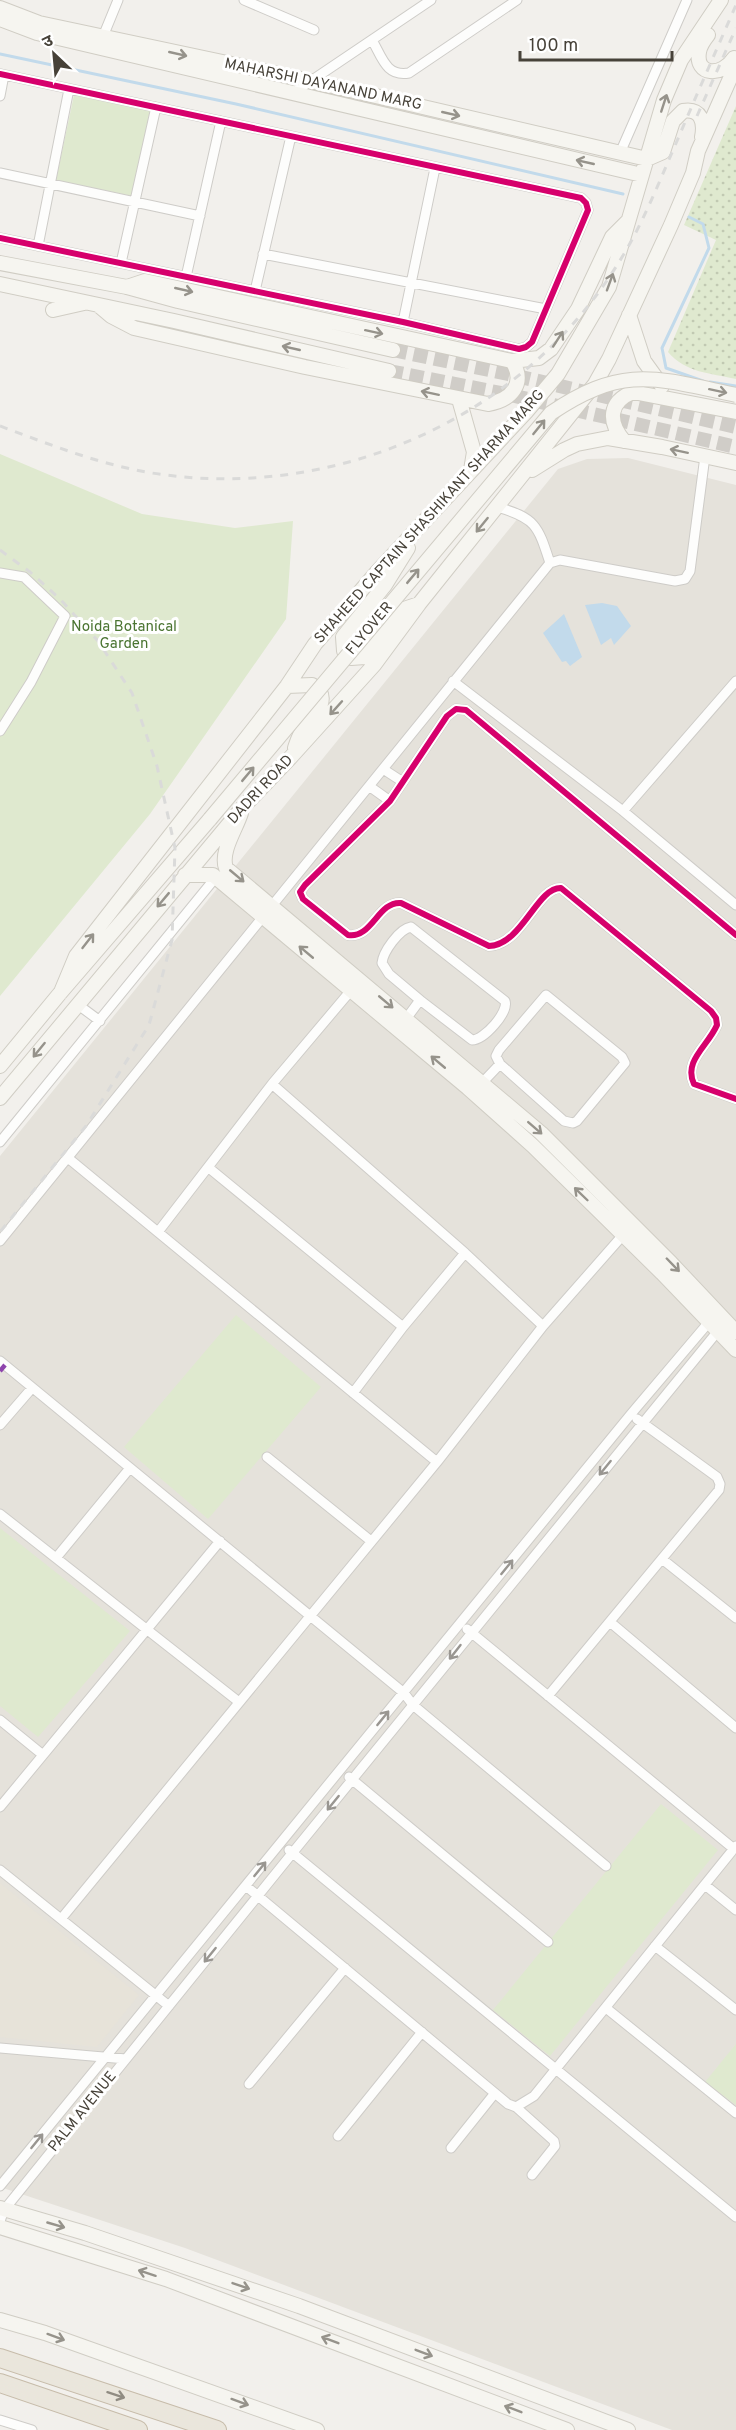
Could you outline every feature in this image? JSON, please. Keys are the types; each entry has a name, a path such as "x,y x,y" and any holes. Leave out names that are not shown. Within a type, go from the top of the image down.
{"highway":[{"path":"0,2358 217,2430"},
{"path":"0,2383 138,2430"}],"street":[{"path":"101,42 118,0"},
{"path":"244,0 314,30"},
{"path":"293,93 431,0"},
{"path":"372,40 390,70 398,75 409,73 517,0"},
{"path":"620,153 687,0"},
{"name":"SHAHEED CAPTAIN SHASHIKANT SHARMA MARG","path":"61,992 76,956 287,686 315,644 377,572 422,526 558,374 609,287 664,100 681,60 721,0"},
{"path":"729,0 702,45 698,56 707,70 718,72 728,67 736,56"},
{"name":"MAHARSHI DAYANAND MARG","path":"0,8 101,42 293,93 642,175"},
{"name":"MAHARSHI DAYANAND MARG","path":"0,19 37,33 101,42 310,81 647,159"},
{"path":"519,480 595,384 690,180 699,151 736,65"},
{"path":"0,96 2,75 581,198 588,210 532,342 519,349 403,322 0,238"},
{"path":"38,246 69,89"},
{"path":"121,263 156,107"},
{"path":"647,159 663,152 673,121 683,111 693,111 703,121 699,151"},
{"path":"186,277 221,121"},
{"path":"255,291 291,136"},
{"path":"403,322 435,168"},
{"path":"0,173 200,216"},
{"path":"128,287 146,281 512,361 539,358 552,349 578,309 612,237 629,220"},
{"path":"263,254 546,309"},
{"path":"0,263 128,287 178,301 393,350"},
{"path":"0,284 389,371"},
{"path":"53,310 92,303 134,328 488,404 504,399 515,388 520,378 512,361"},
{"path":"629,315 644,361 676,400"},
{"name":"FLYOVER","path":"61,992 210,819 551,413 577,396 611,382 637,378 664,380 736,395"},
{"path":"624,441 613,423 613,409 621,397 633,392 736,412"},
{"path":"459,399 474,452 471,470"},
{"path":"519,480 544,461 577,444 608,438 736,463"},
{"path":"0,1241 550,563 560,560 675,581 685,579 690,571 705,456"},
{"name":"DADRI ROAD","path":"0,1098 244,806 374,664 519,480"},
{"path":"497,507 519,513 533,523 542,538 550,563"},
{"path":"419,604 404,609 365,657 355,659 344,651 343,638 385,585 422,526"},
{"path":"0,573 24,576 65,616 31,682 0,731"},
{"path":"453,681 623,811 736,905"},
{"path":"623,811 736,681"},
{"path":"287,686 312,685 319,690 322,699 320,708 301,732 290,758"},
{"path":"736,935 466,710 456,709 447,716 390,801 300,892 303,899 348,935 356,936 363,932 388,907 395,903 402,903 489,946 501,946 510,939 550,891 561,888 711,1011 716,1018 717,1025 691,1065 690,1075 694,1084 736,1099"},
{"path":"382,769 403,782"},
{"path":"369,786 390,801"},
{"path":"244,806 226,852 225,865 268,911"},
{"path":"185,875 206,874 216,877 268,911 355,984 525,1139 724,1331"},
{"path":"0,1142 216,877"},
{"path":"411,927 505,1001 506,1005 504,1011 483,1037 472,1040 420,1000 389,974 382,963 383,957 405,928 411,927"},
{"path":"355,984 406,1019 541,1133 671,1263 736,1350"},
{"path":"158,1232 272,1084 355,984"},
{"path":"0,1066 61,992"},
{"path":"546,995 613,1049 625,1063 573,1123 564,1121 500,1064 496,1056 499,1050 546,995"},
{"path":"406,1019 420,1000"},
{"path":"77,1004 100,1021"},
{"path":"482,1083 500,1064"},
{"path":"272,1084 465,1253 543,1326"},
{"path":"68,1158 437,1462"},
{"path":"209,1168 403,1327"},
{"path":"61,1919 437,1462 543,1326 623,1235"},
{"path":"353,1393 403,1327 465,1253"},
{"name":"PALM AVENUE","path":"0,2186 631,1414 724,1331"},
{"name":"PALM AVENUE","path":"1,2213 642,1423 724,1331"},
{"path":"2,1366 32,1388 404,1693 413,1705 606,1866"},
{"path":"0,1425 32,1388"},
{"path":"548,1696 719,1490 720,1484 717,1477 631,1414"},
{"path":"267,1457 371,1541"},
{"path":"56,1558 130,1468"},
{"path":"0,1514 239,1702"},
{"path":"0,1807 220,1541"},
{"path":"662,1559 736,1618"},
{"path":"610,1622 736,1728"},
{"path":"460,1623 735,1847 557,2069 534,2096 516,2107"},
{"path":"0,1720 43,1755"},
{"path":"340,1770 548,1942"},
{"path":"281,1843 736,2217"},
{"path":"0,1870 169,2006"},
{"path":"705,1885 736,1910"},
{"path":"246,1886 508,2104 516,2107 554,2141 555,2146 532,2175"},
{"path":"656,1946 736,2010"},
{"path":"249,2084 345,1968"},
{"path":"606,2008 736,2113"},
{"path":"338,2136 422,2032"},
{"path":"0,2048 126,2059"},
{"path":"451,2148 495,2093"},
{"path":"1,2213 85,2233 299,2306 628,2430"},
{"path":"0,2227 166,2279 567,2430"},
{"path":"0,2320 45,2333 317,2430"},
{"path":"0,2420 32,2430"}],"shaded area":[{"path":"628,458 736,485 736,2430 672,2430 185,2248 0,2187 0,1156 558,469 587,459"},
{"path":"0,1883 139,1995 97,2047 0,2037"}],"green space":[{"path":"74,95 150,111 132,196 56,180"},
{"path":"736,106 736,379 691,368 668,352 716,240 684,225"},
{"name":"Noida Botanical Garden","path":"0,454 142,514 235,528 293,521 286,619 150,814 0,996"},
{"path":"236,1315 321,1387 208,1519 124,1447"},
{"path":"0,1528 130,1631 38,1737 0,1706"},
{"path":"661,1804 718,1850 550,2056 493,2010"},
{"path":"736,2044 736,2105 705,2082"}],"water":[{"path":"602,603 617,606 631,626 614,645 611,638 601,645 585,605"},
{"path":"564,614 582,657 570,666 566,661 562,662 543,633"}],"waterway":[{"path":"0,54 236,104 623,194"},
{"path":"689,217 703,224 709,248 662,348 666,368 703,381"},
{"path":"710,382 736,386"}],"tunnel":[{"path":"393,350 736,427"},
{"path":"389,371 506,394 736,447"}],"railway":[{"path":"0,426 82,455 144,472 232,479 298,473 362,458 424,434 481,403 533,363 580,316 619,262 650,203 736,5"},
{"path":"697,116 736,28"},
{"path":"0,550 30,572 60,599 98,641 132,693 157,766 175,848 172,940 149,1025 86,1126 0,1232"}],"marked path":[{"path":"0,1371 5,1365"}],"cycle path":[{"path":"0,74 581,198 588,210 532,342 519,349 403,322 0,238"},
{"path":"736,935 466,710 456,709 447,716 390,801 300,892 303,899 348,935 356,935 363,931 386,908 401,903 489,946 501,943 511,936 544,897 552,890 561,888 711,1011 716,1018 717,1025 694,1061 691,1076 694,1084 736,1099"}]}
